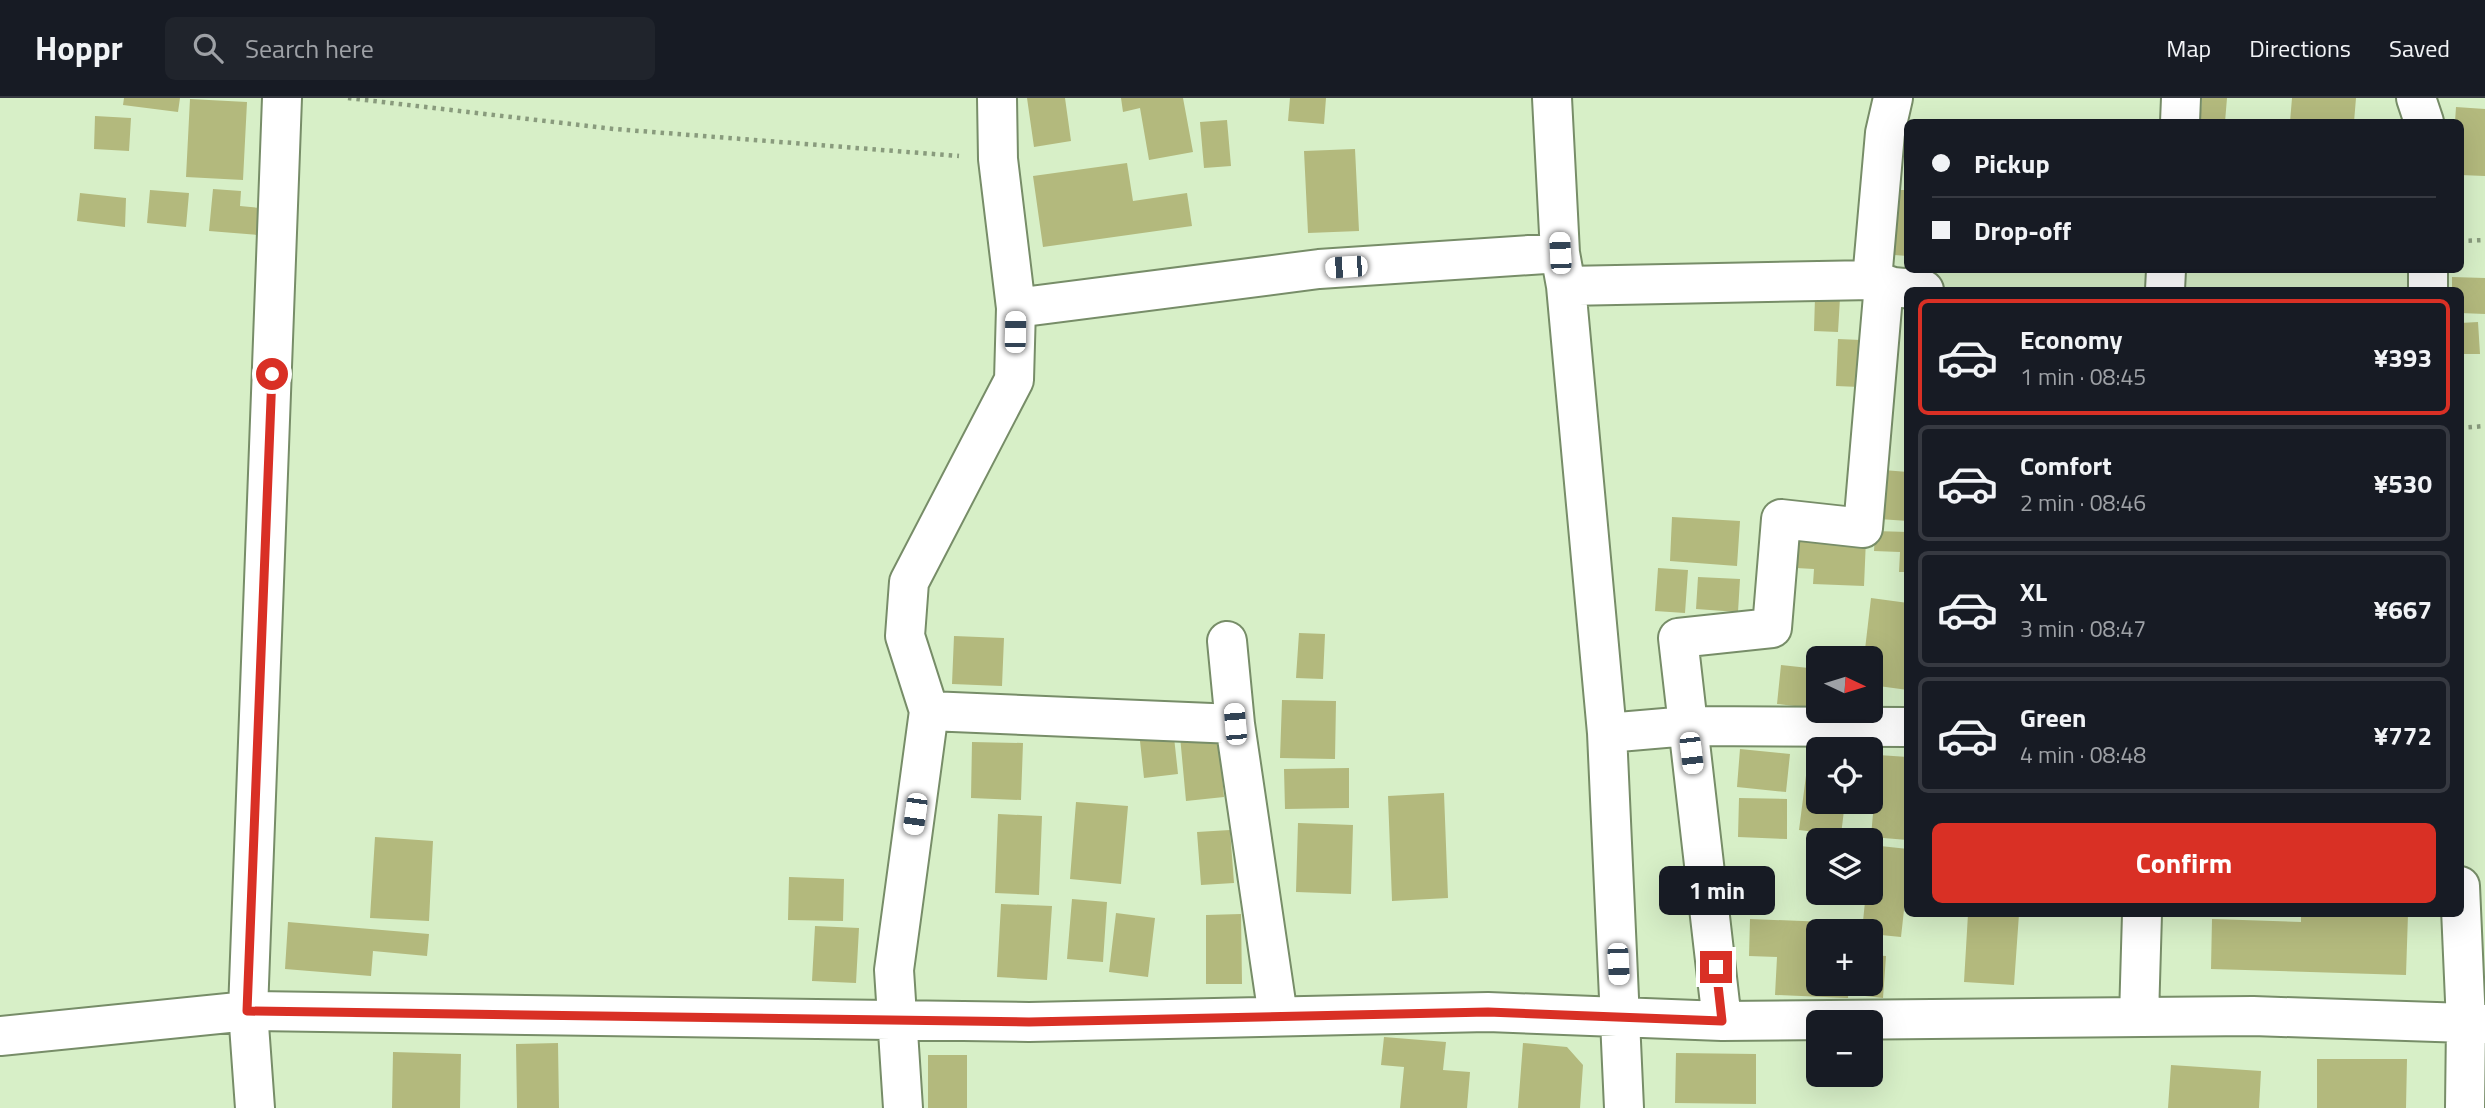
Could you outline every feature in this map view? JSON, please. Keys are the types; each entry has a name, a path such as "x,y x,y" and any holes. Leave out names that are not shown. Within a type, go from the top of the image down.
{"street":[{"path":"256,1108 247,1011 282,98"},
{"path":"903,1108 894,970 929,711 905,636 909,582 1014,380 1016,308 998,159 997,98"},
{"path":"1552,98 1563,269 1607,733 1624,1108"},
{"path":"1722,1021 1678,638 1772,628 1781,519 1863,528 1885,133 1892,98"},
{"path":"2180,119 2181,98"},
{"path":"2416,98 2423,119"},
{"path":"1016,308 1319,269 1563,269 1878,282 1907,287"},
{"path":"1227,641 1235,724 1278,1016"},
{"path":"929,711 1235,724"},
{"path":"1607,733 1688,726 1904,727"},
{"path":"2139,1017 2142,917"},
{"path":"2463,917 2475,1023 2465,1108"},
{"path":"0,1036 247,1011 1029,1022 1488,1012 1722,1021 2253,1016 2475,1023"}],"path":[{"path":"348,98 614,129 998,159"},
{"path":"2464,241 2485,240"},
{"path":"2464,429 2485,426"}],"building":[{"path":"124,98 180,98 178,112 123,105"},
{"path":"1027,98 1065,98 1071,141 1034,147"},
{"path":"1121,98 1183,98 1193,152 1149,160 1140,108 1123,112"},
{"path":"1290,98 1326,98 1324,124 1288,121"},
{"path":"2202,98 2227,98 2225,119 2200,119"},
{"path":"2292,98 2356,98 2354,119 2290,119"},
{"path":"190,99 247,102 243,180 186,177"},
{"path":"2456,107 2485,109 2485,176 2464,175 2464,119 2455,119"},
{"path":"95,116 131,118 129,151 94,149"},
{"path":"1227,120 1231,166 1204,168 1200,122"},
{"path":"1355,149 1359,231 1308,233 1304,151"},
{"path":"1127,163 1133,201 1187,193 1192,226 1043,247 1033,176"},
{"path":"213,189 241,191 240,206 260,208 258,235 209,231"},
{"path":"150,190 189,193 186,227 147,223"},
{"path":"1896,190 1904,190 1904,256 1894,255"},
{"path":"80,193 126,198 125,227 77,221"},
{"path":"2452,277 2485,278 2485,314 2464,313 2464,287 2452,287"},
{"path":"1815,297 1840,298 1838,332 1814,331"},
{"path":"2478,322 2480,354 2464,354 2464,323"},
{"path":"1838,339 1861,340 1859,387 1836,386"},
{"path":"1883,470 1904,472 1904,521 1879,519"},
{"path":"1672,517 1740,521 1737,566 1670,561"},
{"path":"1875,531 1904,532 1904,572 1899,572 1900,552 1874,551"},
{"path":"1797,536 1866,539 1864,586 1813,584 1814,569 1796,568"},
{"path":"1658,568 1688,570 1685,613 1655,611"},
{"path":"1698,577 1740,579 1738,612 1696,609"},
{"path":"1871,598 1904,602 1904,689 1883,687 1883,646 1865,646"},
{"path":"1299,633 1325,634 1323,679 1296,678"},
{"path":"954,636 1004,638 1002,686 952,684"},
{"path":"1781,665 1806,668 1806,708 1777,704"},
{"path":"1282,700 1336,701 1335,759 1280,758"},
{"path":"1218,732 1224,797 1186,801 1180,736"},
{"path":"1174,737 1178,774 1144,778 1140,741"},
{"path":"972,742 1023,743 1021,800 971,798"},
{"path":"1740,749 1790,754 1786,792 1737,787"},
{"path":"1883,755 1904,757 1904,840 1883,838 1883,828 1872,828 1873,814 1883,814"},
{"path":"1349,768 1349,808 1285,809 1284,769"},
{"path":"1806,776 1806,814 1844,814 1842,828 1799,830"},
{"path":"1444,793 1448,898 1392,901 1388,796"},
{"path":"1739,798 1787,799 1787,839 1738,837"},
{"path":"1076,802 1128,806 1121,884 1070,879"},
{"path":"998,814 1042,816 1039,895 995,893"},
{"path":"1298,823 1353,825 1351,894 1296,892"},
{"path":"1230,830 1234,883 1201,885 1197,832"},
{"path":"375,837 433,841 429,921 370,918"},
{"path":"1883,846 1904,849 1901,937 1883,935 1883,919 1863,919 1865,905 1883,905"},
{"path":"789,877 844,879 843,921 788,920"},
{"path":"1072,899 1107,902 1103,962 1067,959"},
{"path":"1001,904 1052,906 1047,980 997,977"},
{"path":"1116,913 1155,918 1148,977 1109,972"},
{"path":"1241,914 1242,984 1206,984 1206,915"},
{"path":"1968,917 2019,917 2014,985 1964,982"},
{"path":"2301,917 2408,917 2406,975 2211,969 2212,919 2301,922"},
{"path":"1750,919 1806,921 1806,996 1848,998 1775,995 1777,957 1749,956"},
{"path":"288,922 429,934 427,956 373,951 371,976 285,969"},
{"path":"815,926 859,928 856,983 812,981"},
{"path":"1883,956 1886,956 1883,998 1865,996 1883,996"},
{"path":"1384,1037 1446,1042 1443,1070 1470,1072 1467,1108 1400,1108 1404,1067 1381,1065"},
{"path":"558,1043 559,1108 517,1108 516,1044"},
{"path":"1523,1043 1567,1047 1583,1065 1580,1108 1518,1108"},
{"path":"393,1052 461,1054 460,1108 392,1108"},
{"path":"1676,1053 1756,1054 1756,1104 1675,1103"},
{"path":"928,1055 967,1055 967,1108 928,1108"},
{"path":"2317,1059 2407,1059 2406,1108 2317,1108"},
{"path":"2171,1065 2261,1071 2259,1108 2168,1108"}],"route":[{"path":"272,374 247,1011 1029,1022 1488,1012 1722,1021 1716,967"}]}
